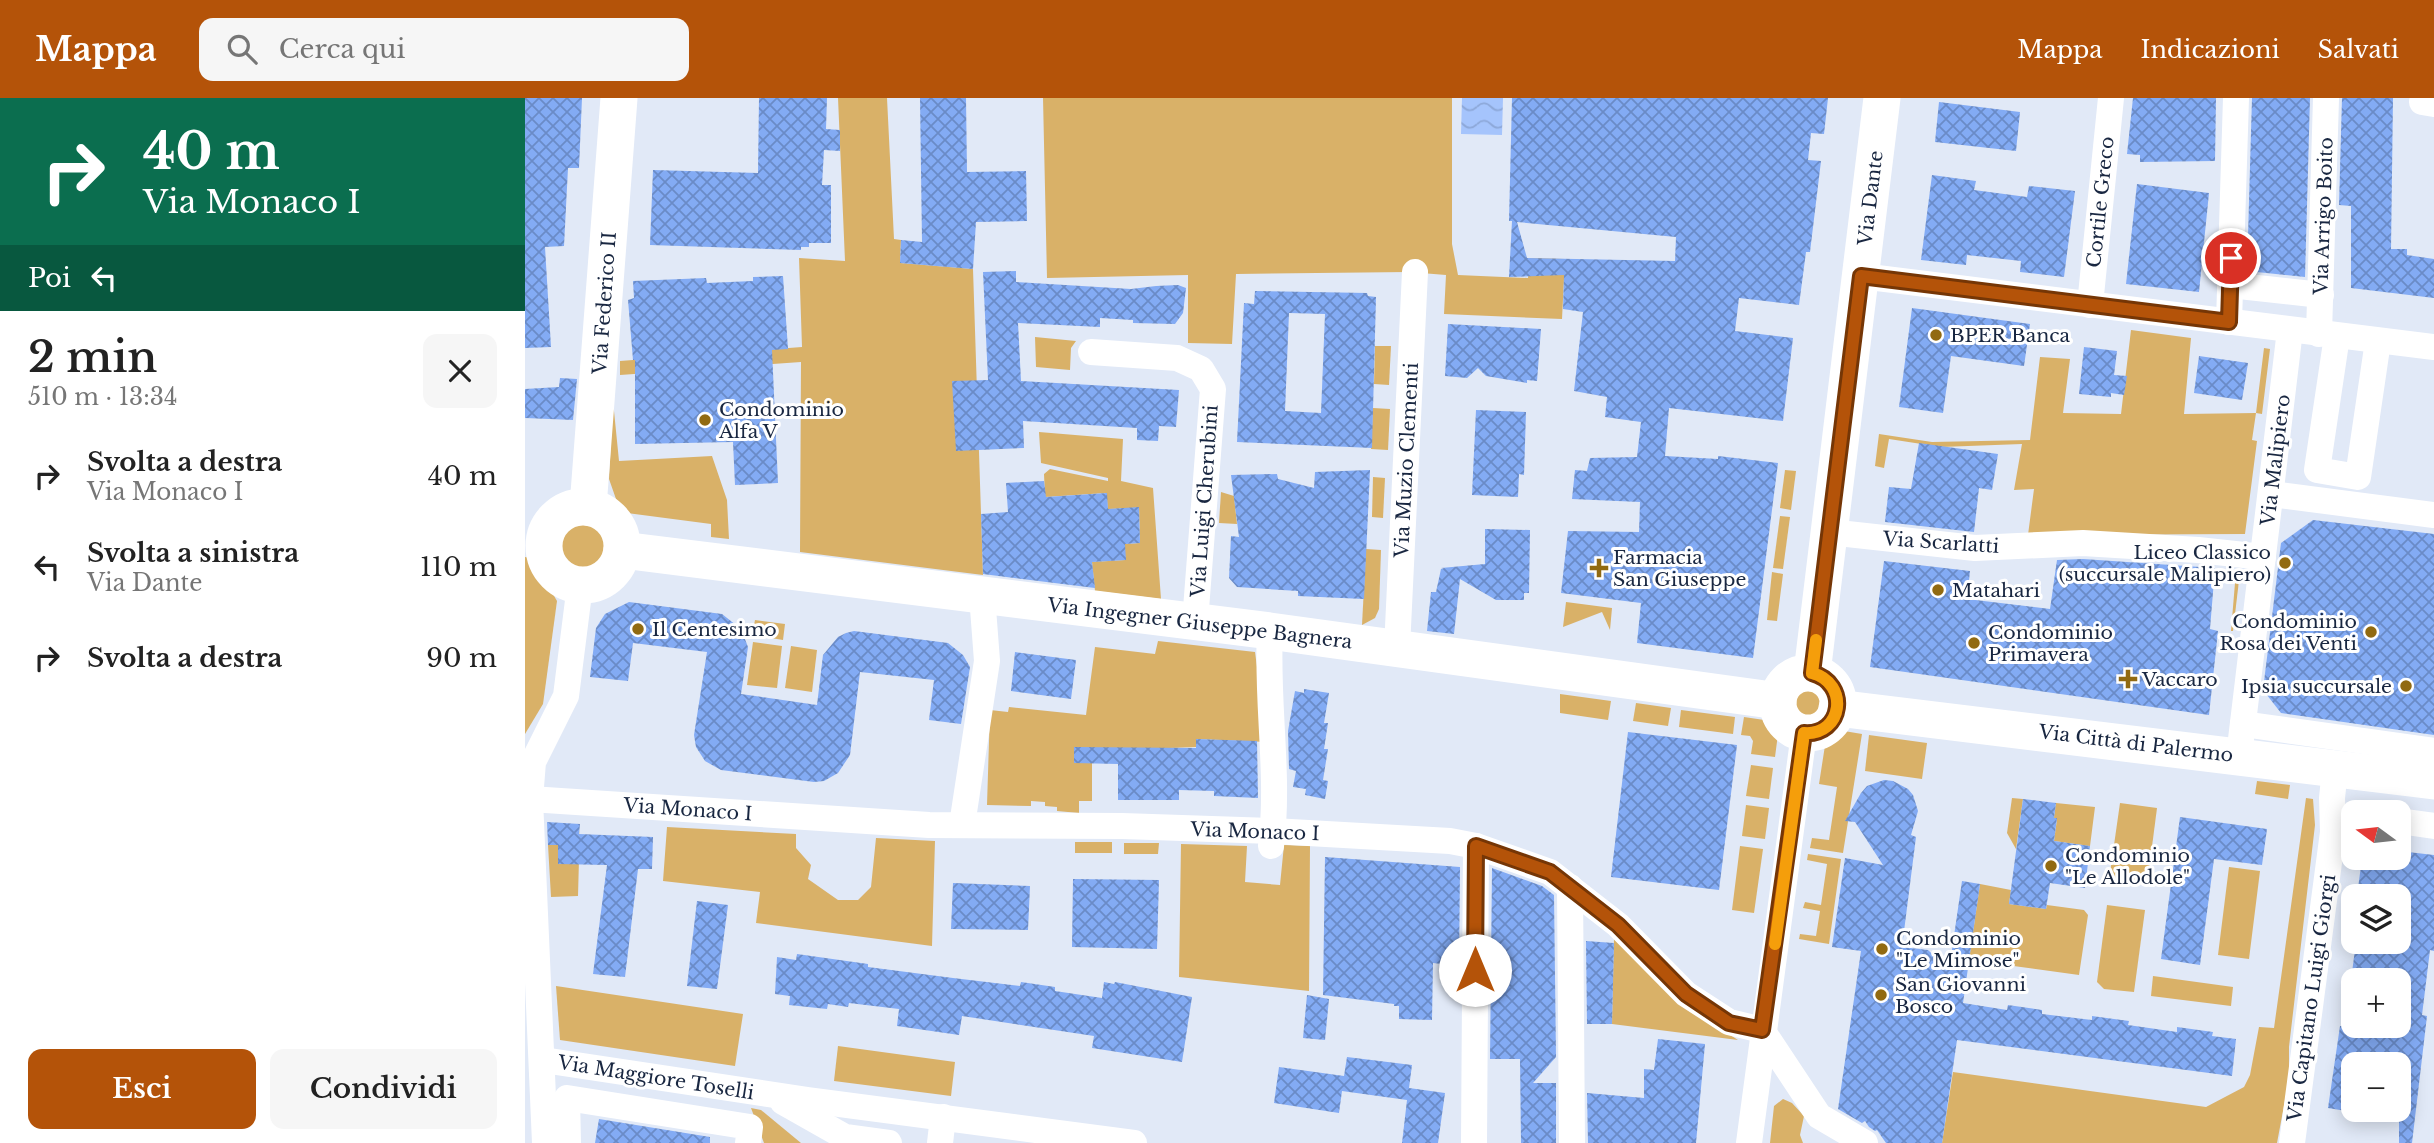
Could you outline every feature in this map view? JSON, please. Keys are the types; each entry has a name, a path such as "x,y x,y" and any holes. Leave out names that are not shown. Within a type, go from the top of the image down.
{"main road":[{"name":"Via Federico II","path":"588,507 619,98"},
{"name":"Via Dante","path":"1812,673 1882,98"},
{"path":"588,507 600,511 617,527 622,550 619,561 603,579 580,585 557,575 535,539 565,512 588,507"},
{"name":"Via Ingegner Giuseppe Bagnera","path":"622,550 1270,631 1777,701"},
{"path":"1812,673 1832,685 1836,692 1837,708 1835,716 1824,729 1804,733 1785,724 1780,717 1777,701 1779,693 1789,680 1796,675 1812,673"},
{"name":"Via Città di Palermo","path":"1837,708 2241,740 2335,769 2434,781"}],"street":[{"name":"Cortile Greco","path":"2090,305 2111,98"},
{"path":"2229,322 2236,98"},
{"name":"Via Arrigo Boito","path":"2326,98 2321,295 2328,335 2317,470 2358,477 2378,341"},
{"name":"Via Muzio Clementi","path":"1397,648 1415,272"},
{"path":"1861,276 2434,347"},
{"path":"2230,285 2321,295"},
{"name":"Via Malipiero","path":"2241,740 2290,330"},
{"name":"Via Luigi Cherubini","path":"1091,352 1177,358 1201,369 1213,389 1195,622"},
{"path":"2271,494 2434,515"},
{"name":"Via Scarlatti","path":"1829,532 1975,548 2083,543 2263,557"},
{"path":"545,1143 530,799 533,762 566,696 580,585"},
{"path":"962,825 987,661 982,596"},
{"path":"1270,631 1268,663 1275,762 1272,840"},
{"path":"1749,1143 1762,1030 1804,733"},
{"path":"2241,740 2434,751"},
{"name":"Via Capitano Luigi Giorgi","path":"2335,769 2341,803"},
{"name":"Via Monaco I","path":"530,799 921,825 1122,826 1272,840 1450,841 1476,846 1550,872 1618,925 1686,994 1729,1023 1762,1030"},
{"name":"Via Capitano Luigi Giorgi","path":"2292,1143 2333,832 2341,818"},
{"path":"2411,822 2434,825"},
{"path":"1474,1143 1476,846"},
{"path":"1570,887 1572,1143"},
{"path":"1762,1030 1819,1116 1865,1143"},
{"name":"Via Maggiore Toselli","path":"543,1060 807,1100 941,1130 1134,1143"},
{"name":"Via Maggiore Toselli","path":"769,1094 844,1140 889,1143"},
{"path":"568,1143 567,1098 750,1127 748,1143"}],"shaded area":[{"path":"838,98 887,98 894,239 901,240 900,263 973,269 983,575 800,552 801,362 620,375 620,361 802,347 799,258 845,261"},
{"path":"1043,98 1452,98 1452,244 1458,275 1528,278 1530,258 1565,259 1562,319 1444,314 1446,275 1409,272 1236,274 1232,344 1188,343 1188,275 1047,278"},
{"path":"2131,330 2191,338 2184,414 2256,413 2252,440 2257,441 2245,534 2028,535 2034,489 2014,490 2022,444 1941,447 1889,439 1884,468 1875,466 1879,434 1932,442 2030,440 2040,357 2070,359 2063,413 2121,414"},
{"path":"1035,337 1076,341 1071,348 1070,370 1036,367"},
{"path":"1375,346 1391,346 1389,385 1374,384"},
{"path":"2264,348 2270,349 2262,414 2256,413"},
{"path":"613,401 619,461 712,456 727,500 729,539 711,537 711,524 627,513 616,499 609,479"},
{"path":"1373,408 1390,409 1388,450 1371,449"},
{"path":"1039,432 1123,439 1121,481 1153,488 1161,599 1095,591 1092,562 1125,560 1125,544 1140,543 1139,508 1108,509 1106,493 1045,497 1044,474 1050,469 1108,481 1108,478 1041,463"},
{"path":"1785,470 1796,471 1791,510 1780,508"},
{"path":"1373,477 1385,478 1383,518 1372,517"},
{"path":"1221,492 1234,496 1237,524 1219,523"},
{"path":"1780,516 1790,517 1783,569 1773,568"},
{"path":"582,517 598,522 606,530 611,546 606,562 598,570 582,575 566,570 558,562 553,546 558,530 566,522"},
{"path":"1366,549 1381,550 1379,609 1375,618 1362,625"},
{"path":"525,557 532,558 557,601 543,704 525,734"},
{"path":"2236,571 2240,572 2231,631"},
{"path":"1772,572 1783,574 1777,621 1767,620"},
{"path":"1566,602 1612,608 1610,630 1602,612 1563,627"},
{"path":"755,620 785,624 783,640 752,635"},
{"path":"1158,641 1255,652 1267,742 1197,739 1196,747 1092,751 1092,801 1079,801 1079,813 1057,811 1057,807 1045,806 1045,802 1031,801 1031,806 987,805 990,710 1008,712 1009,707 1086,715 1095,647 1155,654"},
{"path":"753,642 782,646 777,688 747,685"},
{"path":"791,646 817,650 812,692 785,688"},
{"path":"1808,687 1820,691 1824,703 1820,715 1808,719 1796,715 1792,703 1796,691"},
{"path":"1560,694 1611,701 1608,720 1560,713"},
{"path":"1636,703 1671,708 1668,726 1633,721"},
{"path":"1681,710 1735,717 1733,734 1679,727"},
{"path":"1744,717 1771,721 1778,734 1775,757 1751,754 1753,741 1750,736 1741,735"},
{"path":"1838,730 1862,734 1843,853 1810,848 1812,838 1829,840 1837,787 1819,784 1826,739"},
{"path":"1869,735 1927,743 1922,779 1865,771"},
{"path":"1751,765 1773,768 1769,799 1746,796"},
{"path":"2257,781 2290,785 2288,799 2255,794"},
{"path":"2012,798 2023,799 2016,849 2007,833"},
{"path":"2306,798 2313,799 2315,825 2289,1047 2289,1079 2277,1143 1942,1143 1953,1072 2206,1107 2244,1087 2250,1075 2259,1027 2274,1028"},
{"path":"2056,803 2095,807 2090,846 2054,841"},
{"path":"2120,803 2157,808 2147,885 2109,880"},
{"path":"1746,805 1769,808 1765,839 1742,836"},
{"path":"580,822 578,896 551,897 548,845 558,845 558,864 578,864"},
{"path":"667,827 796,834 796,848 811,865 808,879 838,900 858,900 871,887 876,838 935,841 932,946 756,923 760,892 663,881"},
{"path":"1075,842 1112,842 1112,853 1075,853"},
{"path":"1124,843 1159,843 1158,854 1124,854"},
{"path":"1181,844 1247,846 1245,882 1280,885 1284,845 1310,846 1309,991 1179,977"},
{"path":"1740,846 1763,849 1754,913 1732,910"},
{"path":"1808,854 1841,859 1829,944 1799,939 1800,934 1816,936 1820,911 1803,908 1805,902 1821,905 1827,864 1807,860"},
{"path":"2229,867 2260,871 2249,959 2218,955"},
{"path":"1980,884 2011,890 2009,904 2084,910 2088,915 2079,975 1969,960"},
{"path":"2107,905 2145,910 2134,992 2104,989 2097,982"},
{"path":"1614,938 1678,1001 1738,1040 1612,1024"},
{"path":"2153,976 2233,987 2231,1006 2151,996"},
{"path":"556,986 743,1014 735,1066 560,1040"},
{"path":"838,1046 955,1062 951,1096 834,1081"},
{"path":"1783,1099 1792,1103 1804,1116 1800,1135 1803,1143 1770,1143 1774,1106"},
{"path":"751,1108 761,1110 801,1143 764,1143"}],"water":[{"path":"1462,98 1503,98 1502,135 1461,134"}],"building":[{"path":"525,98 582,98 579,168 568,168 564,246 545,247 551,347 525,348"},
{"path":"759,98 827,98 826,129 840,130 840,151 824,150 822,185 831,185 831,243 809,243 809,247 801,247 801,250 650,245 653,170 758,173"},
{"path":"920,98 966,98 967,172 1026,171 1027,221 976,222 973,269 900,263 901,240 922,242"},
{"path":"1512,98 1828,98 1824,134 1811,133 1808,160 1821,161 1810,252 1806,252 1799,305 1739,298 1735,331 1793,338 1783,421 1669,408 1665,456 1718,459 1718,456 1778,463 1753,658 1637,643 1641,603 1561,593 1568,531 1639,532 1640,502 1572,499 1575,470 1587,471 1590,458 1637,457 1641,422 1605,417 1607,397 1574,391 1583,312 1563,309 1564,275 1509,277 1512,221 1509,221","holes":["1517,222 1676,237 1675,261 1527,258"]},
{"path":"2133,98 2216,98 2215,161 2140,162 2140,155 2127,154"},
{"path":"2252,98 2310,98 2305,277 2247,271"},
{"path":"2342,98 2393,98 2391,249 2407,249 2407,255 2434,259 2434,298 2351,288 2351,206 2339,205"},
{"path":"1939,102 2020,112 2016,151 1935,142"},
{"path":"1932,175 1976,181 1974,190 2027,197 2029,186 2075,191 2064,277 2020,272 2021,261 1967,255 1966,265 1921,260"},
{"path":"2137,184 2209,193 2199,292 2126,284"},
{"path":"1016,271 1016,282 1131,289 1178,285 1186,288 1183,313 1175,324 1133,323 1133,320 1100,318 1100,327 1018,323 1021,381 1179,390 1176,427 1159,426 1158,441 1137,440 1137,428 1023,421 1024,448 956,451 952,381 988,380 983,272"},
{"path":"783,276 788,349 772,350 778,483 735,485 733,442 635,444 635,360 628,300 634,298 633,281 706,278 707,283 753,281 753,277"},
{"path":"1255,291 1367,293 1368,296 1376,297 1372,448 1237,442 1244,303 1254,304","holes":["1289,313 1325,314 1321,413 1285,411"]},
{"path":"1912,308 2030,324 2024,366 1951,356 1943,413 1899,407"},
{"path":"1448,324 1541,329 1537,381 1527,380 1527,383 1486,376 1478,368 1467,378 1445,376"},
{"path":"2084,347 2117,351 2114,375 2127,376 2124,395 2111,393 2111,397 2079,394"},
{"path":"2199,356 2248,363 2242,400 2194,393"},
{"path":"560,378 577,379 573,420 525,418 525,389 559,387"},
{"path":"1476,410 1526,412 1524,475 1519,474 1518,497 1472,495"},
{"path":"1919,443 1998,454 1992,490 1979,488 1974,532 1885,522 1889,487 1911,489"},
{"path":"1370,470 1364,599 1298,596 1298,591 1237,587 1229,578 1231,536 1239,537 1231,475 1277,474 1278,479 1314,488 1315,472"},
{"path":"1044,481 1046,497 1107,493 1108,509 1139,507 1140,543 1125,544 1126,560 1092,562 1095,588 983,574 981,514 1008,512 1006,483"},
{"path":"2313,520 2434,534 2434,735 2281,713 2263,690 2281,543"},
{"path":"1485,529 1530,530 1529,593 1524,593 1524,600 1496,600 1460,579 1454,634 1427,631 1431,592 1436,592 1441,569 1444,569 1441,568 1485,564"},
{"path":"2083,559 2215,568 2210,629 2218,631 2209,715 1870,667 1884,561 1970,571 1967,599 2050,609 2057,560"},
{"path":"629,602 722,614 741,629 748,647 741,694 817,705 823,655 838,637 846,633 854,631 948,643 963,655 970,667 961,724 929,720 934,680 860,672 850,755 838,773 824,781 814,782 721,770 705,761 696,747 694,735 707,652 633,643 628,681 590,677 596,628 605,614"},
{"path":"1015,652 1076,660 1071,699 1011,691"},
{"path":"1304,689 1329,693 1324,723 1328,723 1324,749 1328,749 1323,780 1328,781 1325,799 1305,795 1306,789 1293,787 1296,771 1289,769 1288,731 1295,691 1304,693"},
{"path":"1628,732 1737,745 1719,890 1611,877"},
{"path":"1196,739 1257,741 1258,798 1214,796 1214,791 1179,790 1179,800 1118,800 1118,764 1074,763 1074,747 1196,748"},
{"path":"1884,780 1893,781 1908,789 1918,811 1911,835 1916,837 1902,947 1928,950 1949,970 1962,881 1980,884 1963,1003 2007,1010 2008,1005 2042,1010 2042,1014 2092,1020 2092,1016 2129,1021 2128,1025 2177,1032 2177,1027 2213,1032 2212,1036 2236,1039 2232,1076 1957,1040 1942,1143 1886,1143 1877,1130 1869,1127 1865,1121 1862,1123 1838,1109 1861,951 1832,947 1845,858 1883,865 1855,822 1845,821 1867,786"},
{"name":"Condominio \"Le Allodole\"","path":"2023,799 2056,803 2054,841 2090,846 2085,888 2050,883 2046,909 2009,904"},
{"path":"2180,817 2267,829 2262,865 2214,859 2200,965 2161,959"},
{"path":"547,822 580,824 579,834 653,837 652,869 638,869 625,977 593,974 607,865 558,864 558,845 548,845"},
{"path":"2411,852 2434,855 2434,951 2430,950 2422,1015 2427,1016 2412,1143 2399,1143 2399,1122 2411,1122 2411,1052 2341,1052 2341,1110 2328,1108 2340,1026 2341,1038 2411,1038 2411,968 2353,968 2354,954 2411,954 2411,884 2359,884 2360,870 2411,870"},
{"path":"1325,857 1460,867 1459,966 1433,963 1432,1020 1399,1019 1399,1006 1394,1004 1323,995"},
{"path":"1492,868 1542,886 1554,895 1556,1057 1533,1083 1556,1083 1556,1143 1521,1143 1520,1059 1490,1059"},
{"path":"1073,879 1159,880 1157,949 1072,947"},
{"path":"953,883 1030,886 1028,930 951,929"},
{"path":"697,901 728,905 717,989 687,986"},
{"path":"1586,941 1614,943 1612,1024 1587,1024"},
{"path":"797,954 953,978 1020,986 1021,982 1055,987 1055,991 1102,998 1104,982 1192,997 1182,1062 1092,1048 1094,1036 962,1016 959,1035 897,1026 899,1009 849,1003 848,1007 828,1004 827,1009 789,1005 790,996 775,994 777,957 796,960"},
{"path":"1307,995 1329,999 1325,1040 1303,1038"},
{"path":"1658,1039 1705,1044 1696,1143 1588,1143 1587,1093 1644,1098 1644,1069 1654,1070"},
{"path":"1347,1057 1412,1065 1409,1088 1445,1093 1438,1143 1402,1143 1407,1100 1342,1091 1339,1113 1274,1103 1279,1067 1344,1076"},
{"path":"599,1119 710,1137 710,1143 595,1143"}],"slow traffic":[{"path":"1775,944 1804,733 1824,729 1835,716 1837,708 1838,700 1832,685 1812,673 1816,640"}],"place":[{"name":"BPER Banca","path":"1936,335"},
{"name":"Condominio Alfa V","path":"705,420"},
{"name":"Liceo Classico (succursale Malipiero)","path":"2285,563"},
{"name":"Farmacia San Giuseppe","path":"1599,568"},
{"name":"Matahari","path":"1938,590"},
{"name":"Il Centesimo","path":"638,629"},
{"name":"Condominio Rosa dei Venti","path":"2371,632"},
{"name":"Condominio Primavera","path":"1974,643"},
{"name":"Vaccaro","path":"2128,679"},
{"name":"Ipsia succursale","path":"2406,686"},
{"name":"Condominio \"Le Allodole\"","path":"2051,866"},
{"name":"Condominio \"Le Mimose\"","path":"1882,949"},
{"name":"San Giovanni Bosco","path":"1881,995"}],"route":[{"path":"1475,970 1476,846 1550,872 1618,925 1686,994 1729,1023 1762,1030 1804,733 1824,729 1835,716 1837,708 1838,700 1832,685 1812,673 1861,276 2229,322 2231,258"}]}
